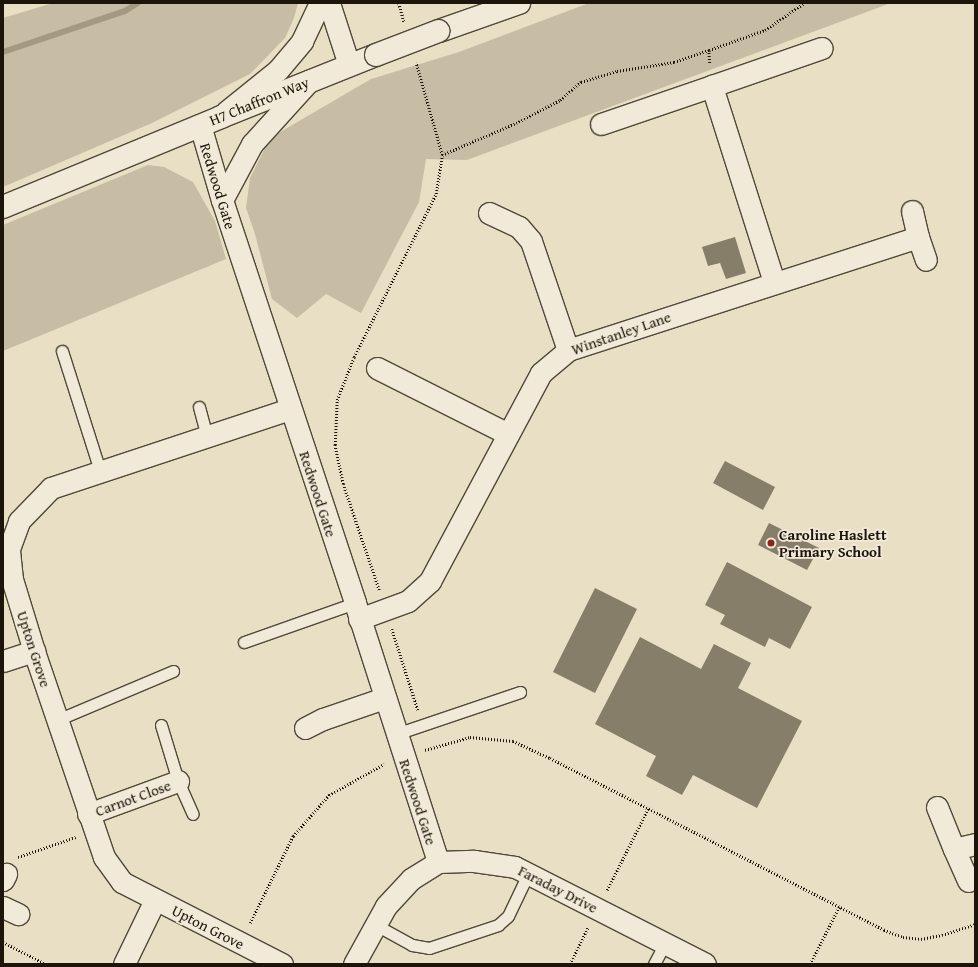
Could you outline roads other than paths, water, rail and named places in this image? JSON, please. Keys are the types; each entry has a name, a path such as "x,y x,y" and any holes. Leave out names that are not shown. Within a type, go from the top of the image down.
{"street":[{"path":"221,117 278,70 302,41 320,3"},
{"path":"329,3 349,65"},
{"name":"H7 Chaffron Way","path":"3,207 310,80 439,31 519,3"},
{"path":"601,124 822,48"},
{"path":"222,200 252,144 310,80"},
{"path":"712,86 774,282"},
{"name":"Redwood Gate","path":"200,125 222,200 438,862"},
{"path":"912,211 918,237 926,260"},
{"path":"489,213 519,226 531,241 568,350"},
{"name":"Winstanley Lane","path":"357,611 386,610 408,601 430,581 541,373 568,350 774,282 918,237"},
{"path":"376,368 508,434"},
{"name":"Upton Grove","path":"282,964 122,882 104,857 34,651 12,579 9,549 11,519 51,488 290,409"},
{"path":"3,661 34,651"},
{"path":"305,728 323,718 384,698"},
{"name":"Carnot Close","path":"91,822 178,781"},
{"path":"937,807 968,881"},
{"path":"954,849 975,844"},
{"name":"Faraday Drive","path":"354,964 374,924 386,906 410,879 438,862 474,861 515,867 705,964"},
{"path":"124,964 155,900"}],"lane":[{"path":"62,351 100,471"},
{"path":"199,407 207,436"},
{"path":"244,642 357,611"},
{"path":"57,720 173,671"},
{"path":"396,734 520,692"},
{"path":"161,725 178,781 193,814"},
{"path":"374,924 412,945 429,948 498,926 508,916 528,874"},
{"path":"654,964 665,943"}],"waterway":[{"path":"3,52 125,11 138,3"}],"place":[{"name":"Caroline Haslett Primary School","path":"771,543"}]}
